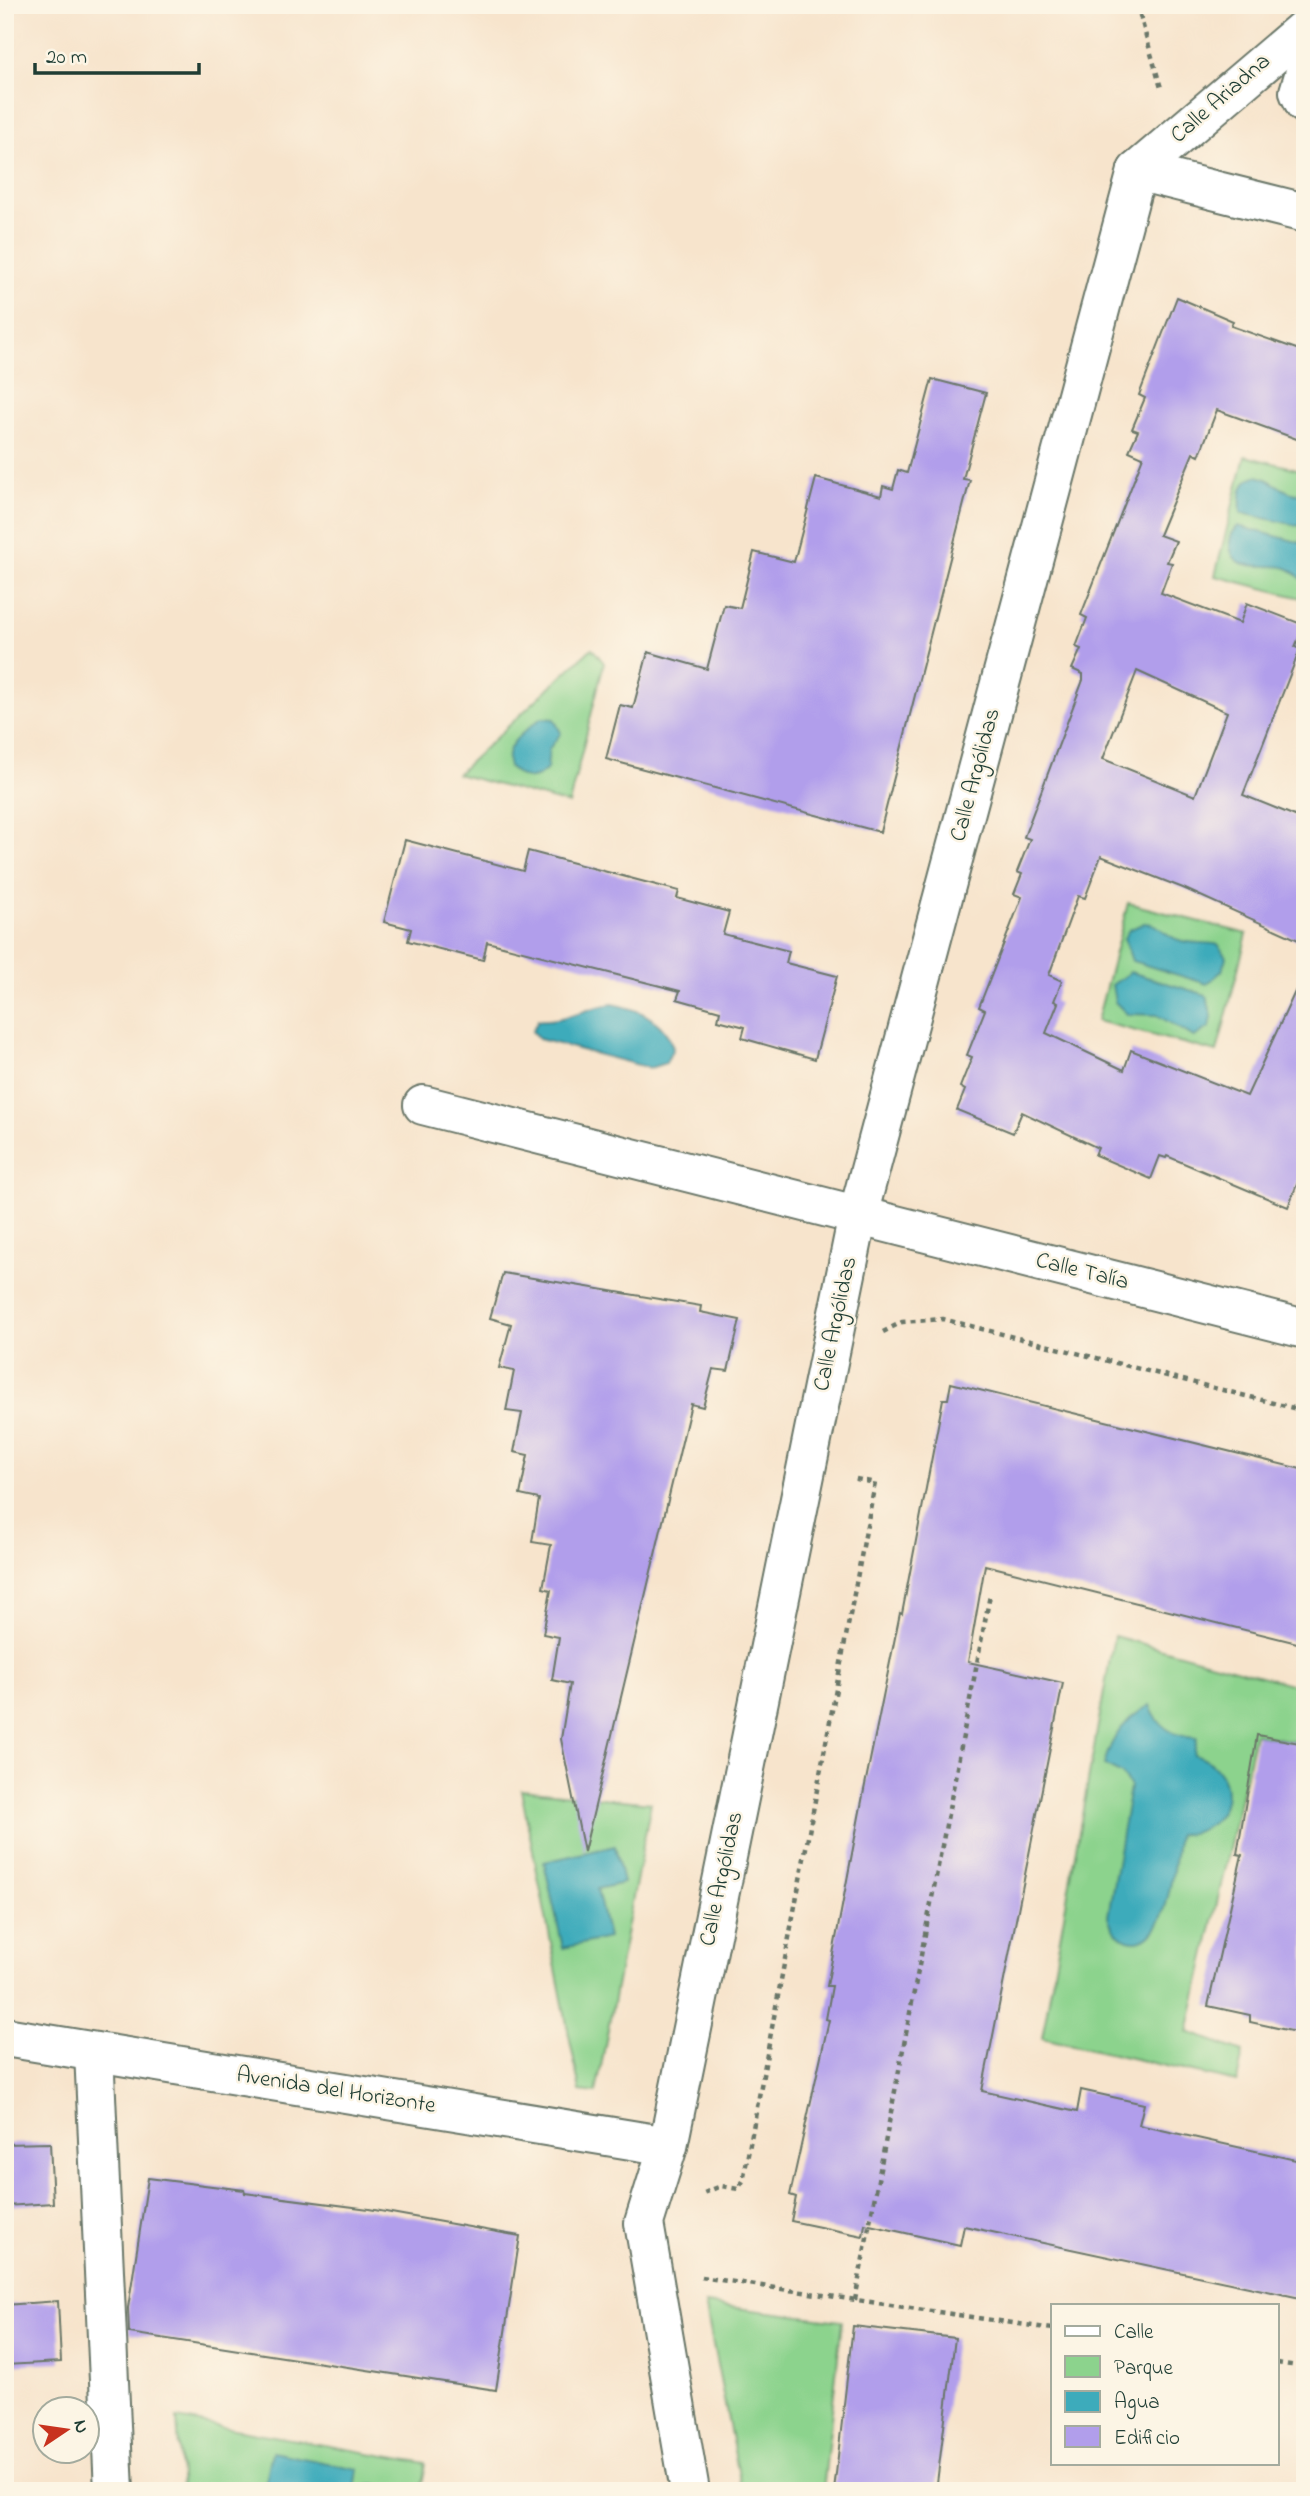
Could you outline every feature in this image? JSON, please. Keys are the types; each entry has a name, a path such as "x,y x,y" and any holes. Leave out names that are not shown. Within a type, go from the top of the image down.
{"street":[{"name":"Calle Ariadna","path":"1137,171 1305,28"},
{"name":"Calle Ariadna","path":"1305,72 1299,92 1305,104"},
{"path":"1137,171 1305,213"},
{"name":"Calle Argólidas","path":"690,2491 645,2224 668,2146 858,1215 1137,171"},
{"name":"Calle Talía","path":"423,1105 1305,1329"},
{"name":"Avenida del Horizonte","path":"5,2038 668,2146"},
{"path":"94,2052 114,2491"}],"path":[{"path":"1137,5 1177,137"},
{"path":"873,1337 902,1322 926,1317 943,1319 1305,1411"},
{"path":"699,2199 712,2188 737,2189 743,2181 875,1483 844,1476"},
{"path":"855,2300 990,1595"},
{"path":"691,2276 1051,2329"},
{"path":"1278,2362 1305,2367"}],"green space":[{"path":"1245,456 1305,471 1305,599 1215,576"},
{"path":"592,648 604,663 569,804 457,774"},
{"path":"1128,903 1247,934 1217,1052 1097,1021"},
{"path":"1114,1636 1305,1688 1302,1743 1255,1734 1188,2032 1243,2052 1237,2082 1042,2038"},
{"path":"521,1790 651,1803 596,2093 580,2091"},
{"path":"705,2304 842,2321 823,2491 742,2491"},
{"path":"177,2419 426,2463 421,2491 182,2491"}],"water":[{"path":"1263,477 1291,493 1305,494 1305,527 1241,513 1244,486 1250,478"},
{"path":"1238,526 1305,544 1305,582 1287,568 1253,566 1238,561 1233,555 1230,543 1231,535"},
{"path":"541,718 554,719 561,733 549,749 547,769 532,778 523,777 509,767 509,752 517,739"},
{"path":"1144,923 1155,925 1174,938 1184,941 1219,945 1226,957 1222,971 1207,984 1132,961 1124,938 1129,930"},
{"path":"1130,972 1206,995 1212,1016 1210,1027 1194,1037 1157,1015 1127,1014 1115,1002 1112,985"},
{"path":"613,1004 650,1017 664,1030 673,1048 666,1063 650,1068 539,1039 532,1031 538,1020 558,1019"},
{"path":"1150,1705 1162,1725 1181,1736 1197,1738 1194,1755 1210,1763 1220,1774 1225,1787 1225,1800 1220,1813 1210,1824 1196,1832 1178,1834 1171,1883 1161,1919 1153,1932 1142,1940 1128,1940 1115,1931 1108,1916 1130,1787 1122,1774 1104,1765 1120,1730 1133,1716"},
{"path":"615,1846 623,1883 597,1889 608,1938 563,1948 544,1862"},
{"path":"272,2452 358,2469 355,2489 376,2484 391,2491 264,2491"}],"building":[{"path":"1177,297 1233,321 1231,326 1305,352 1305,442 1217,410 1199,456 1193,453 1159,535 1176,541 1167,562 1172,563 1161,593 1240,623 1247,603 1304,625 1295,647 1300,649 1243,795 1305,820 1305,943 1183,888 1101,856 1085,898 1078,896 1049,975 1062,981 1054,1001 1058,1003 1046,1033 1124,1070 1131,1050 1247,1096 1305,970 1305,1164 1288,1207 1167,1156 1160,1156 1151,1179 1095,1155 1098,1148 1022,1112 1013,1133 957,1110 965,1090 960,1087 972,1057 967,1055 985,1010 979,1007 1022,897 1014,894 1022,874 1017,872 1030,839 1024,837 1083,680 1083,674 1072,669 1081,649 1076,647 1087,618 1081,615 1143,457 1129,451 1138,431 1132,429 1145,398 1139,395","holes":["1137,671 1227,712 1195,796 1103,759"]},
{"path":"932,379 986,393 963,479 970,480 880,832 606,759 620,705 633,708 648,652 707,669 724,605 740,608 754,552 794,562 816,478 881,496 883,486 893,489 898,470 907,473"},
{"path":"405,840 523,871 528,851 679,891 677,898 729,912 723,934 789,951 786,963 837,976 815,1059 742,1038 745,1027 718,1020 720,1011 677,999 680,991 487,942 483,960 408,941 411,929 384,922"},
{"path":"503,1273 701,1306 700,1312 740,1320 728,1371 713,1369 703,1407 691,1404 584,1852 561,1739 570,1684 552,1680 559,1637 543,1634 551,1590 543,1588 551,1545 532,1542 539,1499 520,1495 528,1455 514,1452 522,1413 506,1411 514,1371 499,1368 511,1324 490,1318"},
{"path":"951,1383 1305,1470 1305,1645 985,1565 968,1662 1063,1683 982,2091 1077,2112 1081,2090 1144,2104 1139,2125 1305,2162 1305,2299 964,2226 960,2245 865,2224 863,2236 791,2221 796,2197 790,2195 829,2020 826,2019 832,1986 827,1986 864,1790 900,1613 902,1614 943,1399 948,1399"},
{"path":"1257,1735 1305,1744 1305,2034 1250,2022 1250,2015 1208,2006 1242,1855 1237,1854"},
{"path":"50,2143 53,2203 5,2206 5,2144"},
{"path":"148,2178 369,2209 520,2236 496,2390 129,2333 128,2308"},
{"path":"58,2301 61,2362 5,2365 5,2305"},
{"path":"853,2326 955,2338 936,2491 834,2491"}]}
